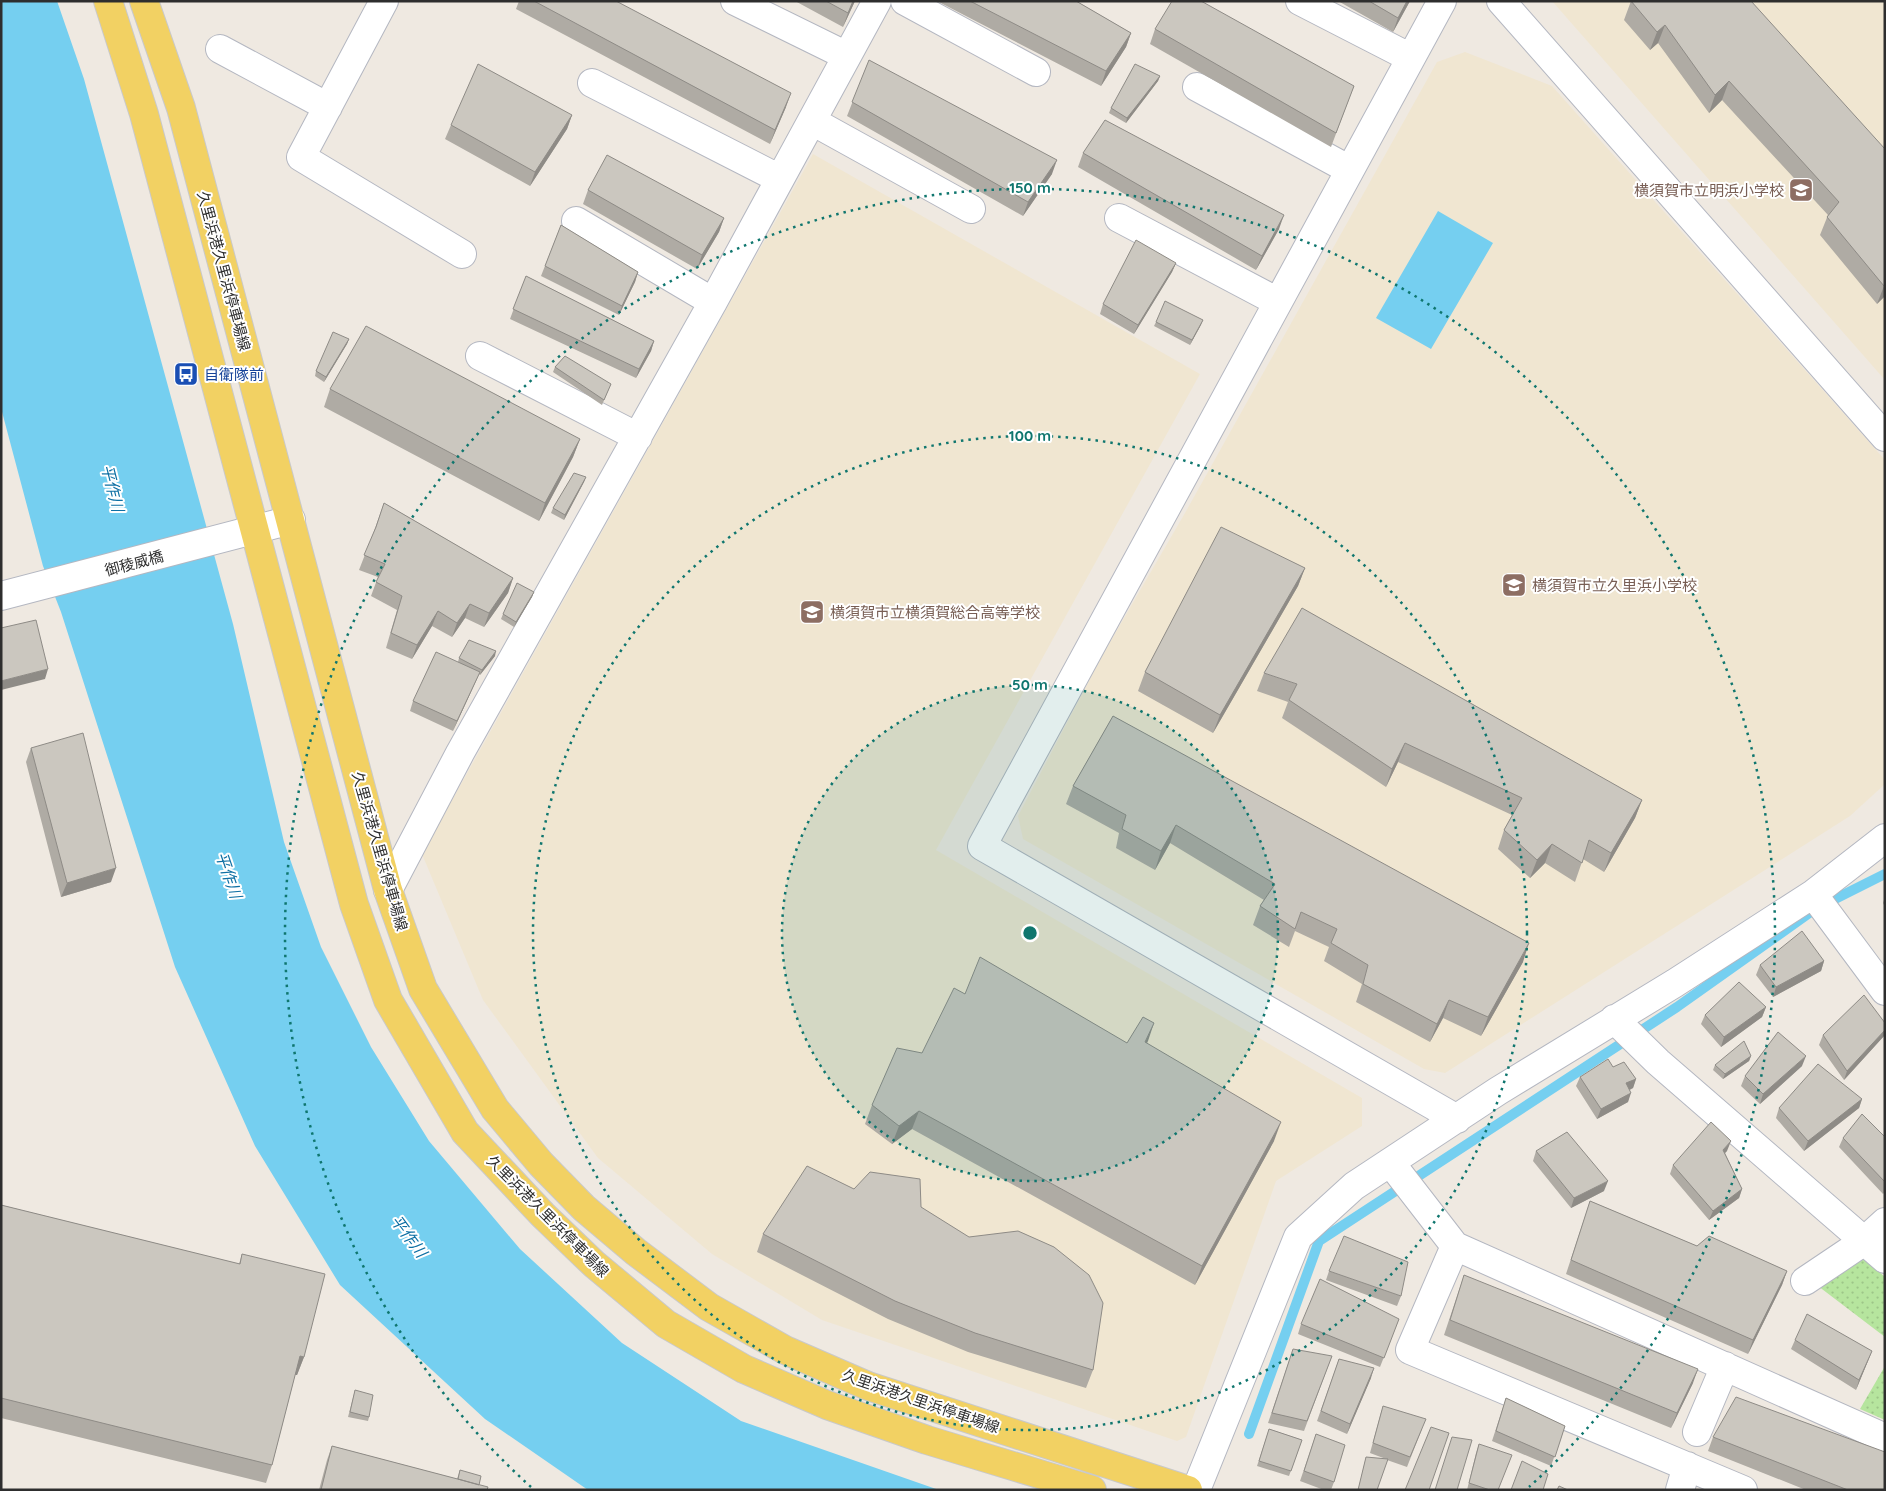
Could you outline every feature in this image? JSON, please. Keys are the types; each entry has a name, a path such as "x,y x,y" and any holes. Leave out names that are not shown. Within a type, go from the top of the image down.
{"main road":[{"name":"久里浜港久里浜停車場線","path":"108,1 144,114 354,904 388,1000 465,1132 542,1215 594,1264 666,1324 744,1369 827,1405 927,1440 1092,1490"},
{"name":"久里浜港久里浜停車場線","path":"144,1 181,108 388,890 423,989 495,1109 541,1164 584,1208 636,1252 709,1307 785,1350 868,1386 1188,1490"}],"street":[{"path":"384,1 301,157 462,254"},
{"path":"735,1 847,56"},
{"path":"388,890 460,753 713,302 877,1"},
{"path":"905,1 1036,72"},
{"path":"1300,1 1411,58"},
{"path":"1442,1 982,846 1457,1119"},
{"path":"1501,1 1885,437"},
{"path":"220,49 328,107"},
{"path":"592,84 780,179"},
{"path":"1197,87 1350,170"},
{"path":"812,121 971,209"},
{"path":"1119,218 1278,302"},
{"path":"576,221 713,302"},
{"path":"480,356 638,437"},
{"name":"御稜威橋","path":"1,596 291,520"},
{"path":"1196,1490 1298,1237 1354,1186 1498,1090 1614,1020 1813,894 1885,838"},
{"path":"1813,894 1885,991"},
{"path":"1614,1020 1665,1068 1863,1242 1885,1259"},
{"path":"1390,1162 1455,1246 1885,1438"},
{"path":"1805,1282 1863,1242 1885,1222"},
{"path":"1455,1246 1410,1350 1683,1478 1743,1490"},
{"path":"1697,1432 1725,1366"}],"shaded area":[{"name":"横須賀市立明浜小学校","path":"1552,1 1885,1 1885,380"},
{"name":"横須賀市立久里浜小学校","path":"1465,52 1552,86 1885,460 1885,784 1850,816 1445,1073 1424,1069 1023,839 1018,816 1102,656 1185,513 1437,62"},
{"name":"横須賀市立横須賀総合高等学校","path":"813,154 1200,374 936,850 1362,1098 1362,1126 1276,1181 1186,1437 1177,1441 822,1320 712,1254 598,1158 483,1000 422,854"}],"green space":[{"path":"1848,1260 1865,1260 1885,1277 1885,1337 1818,1286"},
{"path":"1885,1366 1885,1420 1860,1409"}],"water":[{"name":"平作川","path":"1,1 57,1 84,79 233,624 284,842 321,947 371,1047 429,1141 520,1249 622,1343 741,1421 939,1490 588,1490 485,1419 340,1285 255,1146 175,967 61,612 43,566 1,408"},
{"path":"1438,211 1493,243 1431,349 1376,318"}],"building":[{"path":"534,1 616,1 791,93 775,130"},
{"path":"826,1 853,1 848,13"},
{"path":"970,1 1076,1 1131,33 1106,71"},
{"path":"1172,1 1201,1 1354,86 1336,133 1155,29"},
{"path":"1369,1 1407,1 1398,18"},
{"path":"1631,1 1751,1 1885,149 1884,286 1827,217 1839,202 1729,81 1715,95 1665,25 1657,32"},
{"path":"869,60 1057,160 1028,202 852,102"},
{"path":"478,64 572,115 535,172 451,125"},
{"path":"1135,64 1160,76 1127,118 1111,108"},
{"path":"1105,120 1284,215 1262,256 1083,153"},
{"path":"607,155 724,218 702,255 588,190"},
{"path":"561,225 638,272 622,306 545,266"},
{"path":"1136,240 1176,263 1138,325 1103,304"},
{"path":"526,276 654,341 639,369 513,309"},
{"path":"1165,301 1203,320 1192,340 1156,322"},
{"path":"366,326 580,439 545,503 330,389"},
{"path":"333,332 349,339 326,377 316,371"},
{"path":"565,356 611,384 604,400 555,367"},
{"path":"574,473 586,477 565,515 553,508"},
{"path":"384,503 513,578 489,613 470,604 457,623 438,611 417,645 391,633 402,596 376,582 385,564 364,555"},
{"path":"1221,527 1305,568 1220,715 1145,672"},
{"path":"517,583 534,592 516,622 503,614"},
{"path":"1302,608 1642,800 1611,853 1589,840 1582,863 1552,844 1537,860 1504,830 1522,798 1405,743 1392,769 1289,700 1297,684 1264,673"},
{"path":"36,620 48,669 1,681 1,628"},
{"path":"469,640 496,651 482,670 459,658"},
{"path":"436,652 480,672 457,721 413,701"},
{"path":"1113,716 1529,943 1488,1017 1449,1000 1437,1024 1363,984 1368,965 1331,943 1337,929 1301,912 1295,929 1260,906 1275,884 1176,825 1161,851 1122,829 1126,815 1073,786"},
{"path":"83,733 116,868 67,883 31,748"},
{"path":"1802,931 1824,961 1776,987 1760,965"},
{"path":"980,957 1127,1043 1143,1017 1154,1023 1145,1042 1281,1122 1202,1266 919,1111 899,1126 872,1105 897,1048 922,1053 954,988 965,994"},
{"path":"1739,982 1766,1007 1724,1037 1705,1015"},
{"path":"1864,995 1885,1023 1885,1030 1847,1071 1823,1035"},
{"path":"1778,1032 1806,1056 1763,1094 1745,1076"},
{"path":"1744,1041 1751,1056 1725,1074 1715,1065"},
{"path":"1608,1059 1613,1067 1624,1062 1636,1079 1626,1083 1631,1093 1601,1109 1580,1077"},
{"path":"1818,1064 1862,1099 1808,1141 1779,1108"},
{"path":"1862,1114 1885,1137 1885,1182 1843,1138"},
{"path":"1711,1122 1731,1141 1723,1150 1742,1189 1713,1211 1673,1165"},
{"path":"1567,1132 1608,1181 1574,1198 1536,1151"},
{"path":"807,1166 854,1189 870,1172 920,1179 921,1207 969,1237 1018,1231 1054,1247 1089,1275 1103,1303 1093,1370 975,1333 895,1301 763,1234"},
{"path":"1590,1201 1697,1246 1709,1236 1787,1271 1753,1340 1571,1260"},
{"path":"1,1205 240,1264 242,1254 325,1274 304,1357 300,1356 272,1465 1,1398"},
{"path":"1344,1236 1408,1262 1401,1296 1329,1271"},
{"path":"1464,1275 1698,1369 1677,1413 1450,1320"},
{"path":"1320,1279 1399,1319 1384,1358 1301,1324"},
{"path":"1807,1314 1872,1351 1859,1380 1795,1340"},
{"path":"1293,1349 1332,1356 1307,1421 1272,1413"},
{"path":"1339,1359 1374,1368 1350,1424 1321,1411"},
{"path":"355,1390 373,1395 369,1417 350,1412"},
{"path":"1736,1397 1885,1452 1885,1490 1848,1490 1713,1437"},
{"path":"1506,1398 1565,1426 1555,1457 1496,1431"},
{"path":"1383,1406 1426,1419 1410,1457 1373,1443"},
{"path":"1431,1427 1449,1433 1429,1490 1405,1490"},
{"path":"1269,1429 1302,1440 1291,1471 1259,1461"},
{"path":"1316,1434 1345,1445 1334,1482 1304,1471"},
{"path":"1452,1437 1472,1440 1457,1490 1435,1490"},
{"path":"1479,1444 1512,1455 1498,1490 1490,1490 1469,1483"},
{"path":"332,1446 488,1487 487,1490 321,1490"},
{"path":"1366,1457 1388,1459 1377,1490 1358,1490"},
{"path":"1522,1461 1548,1474 1543,1490 1511,1490"},
{"path":"460,1470 481,1476 479,1485 458,1479"},
{"path":"1559,1486 1568,1490 1557,1490"}],"waterway":[{"path":"1249,1434 1319,1241 1677,1007 1815,909 1885,874"}],"place":[{"name":"横須賀市立明浜小学校","path":"1801,190"},
{"name":"自衛隊前","path":"186,374"},
{"name":"横須賀市立久里浜小学校","path":"1514,585"},
{"name":"横須賀市立横須賀総合高等学校","path":"812,612"}]}
